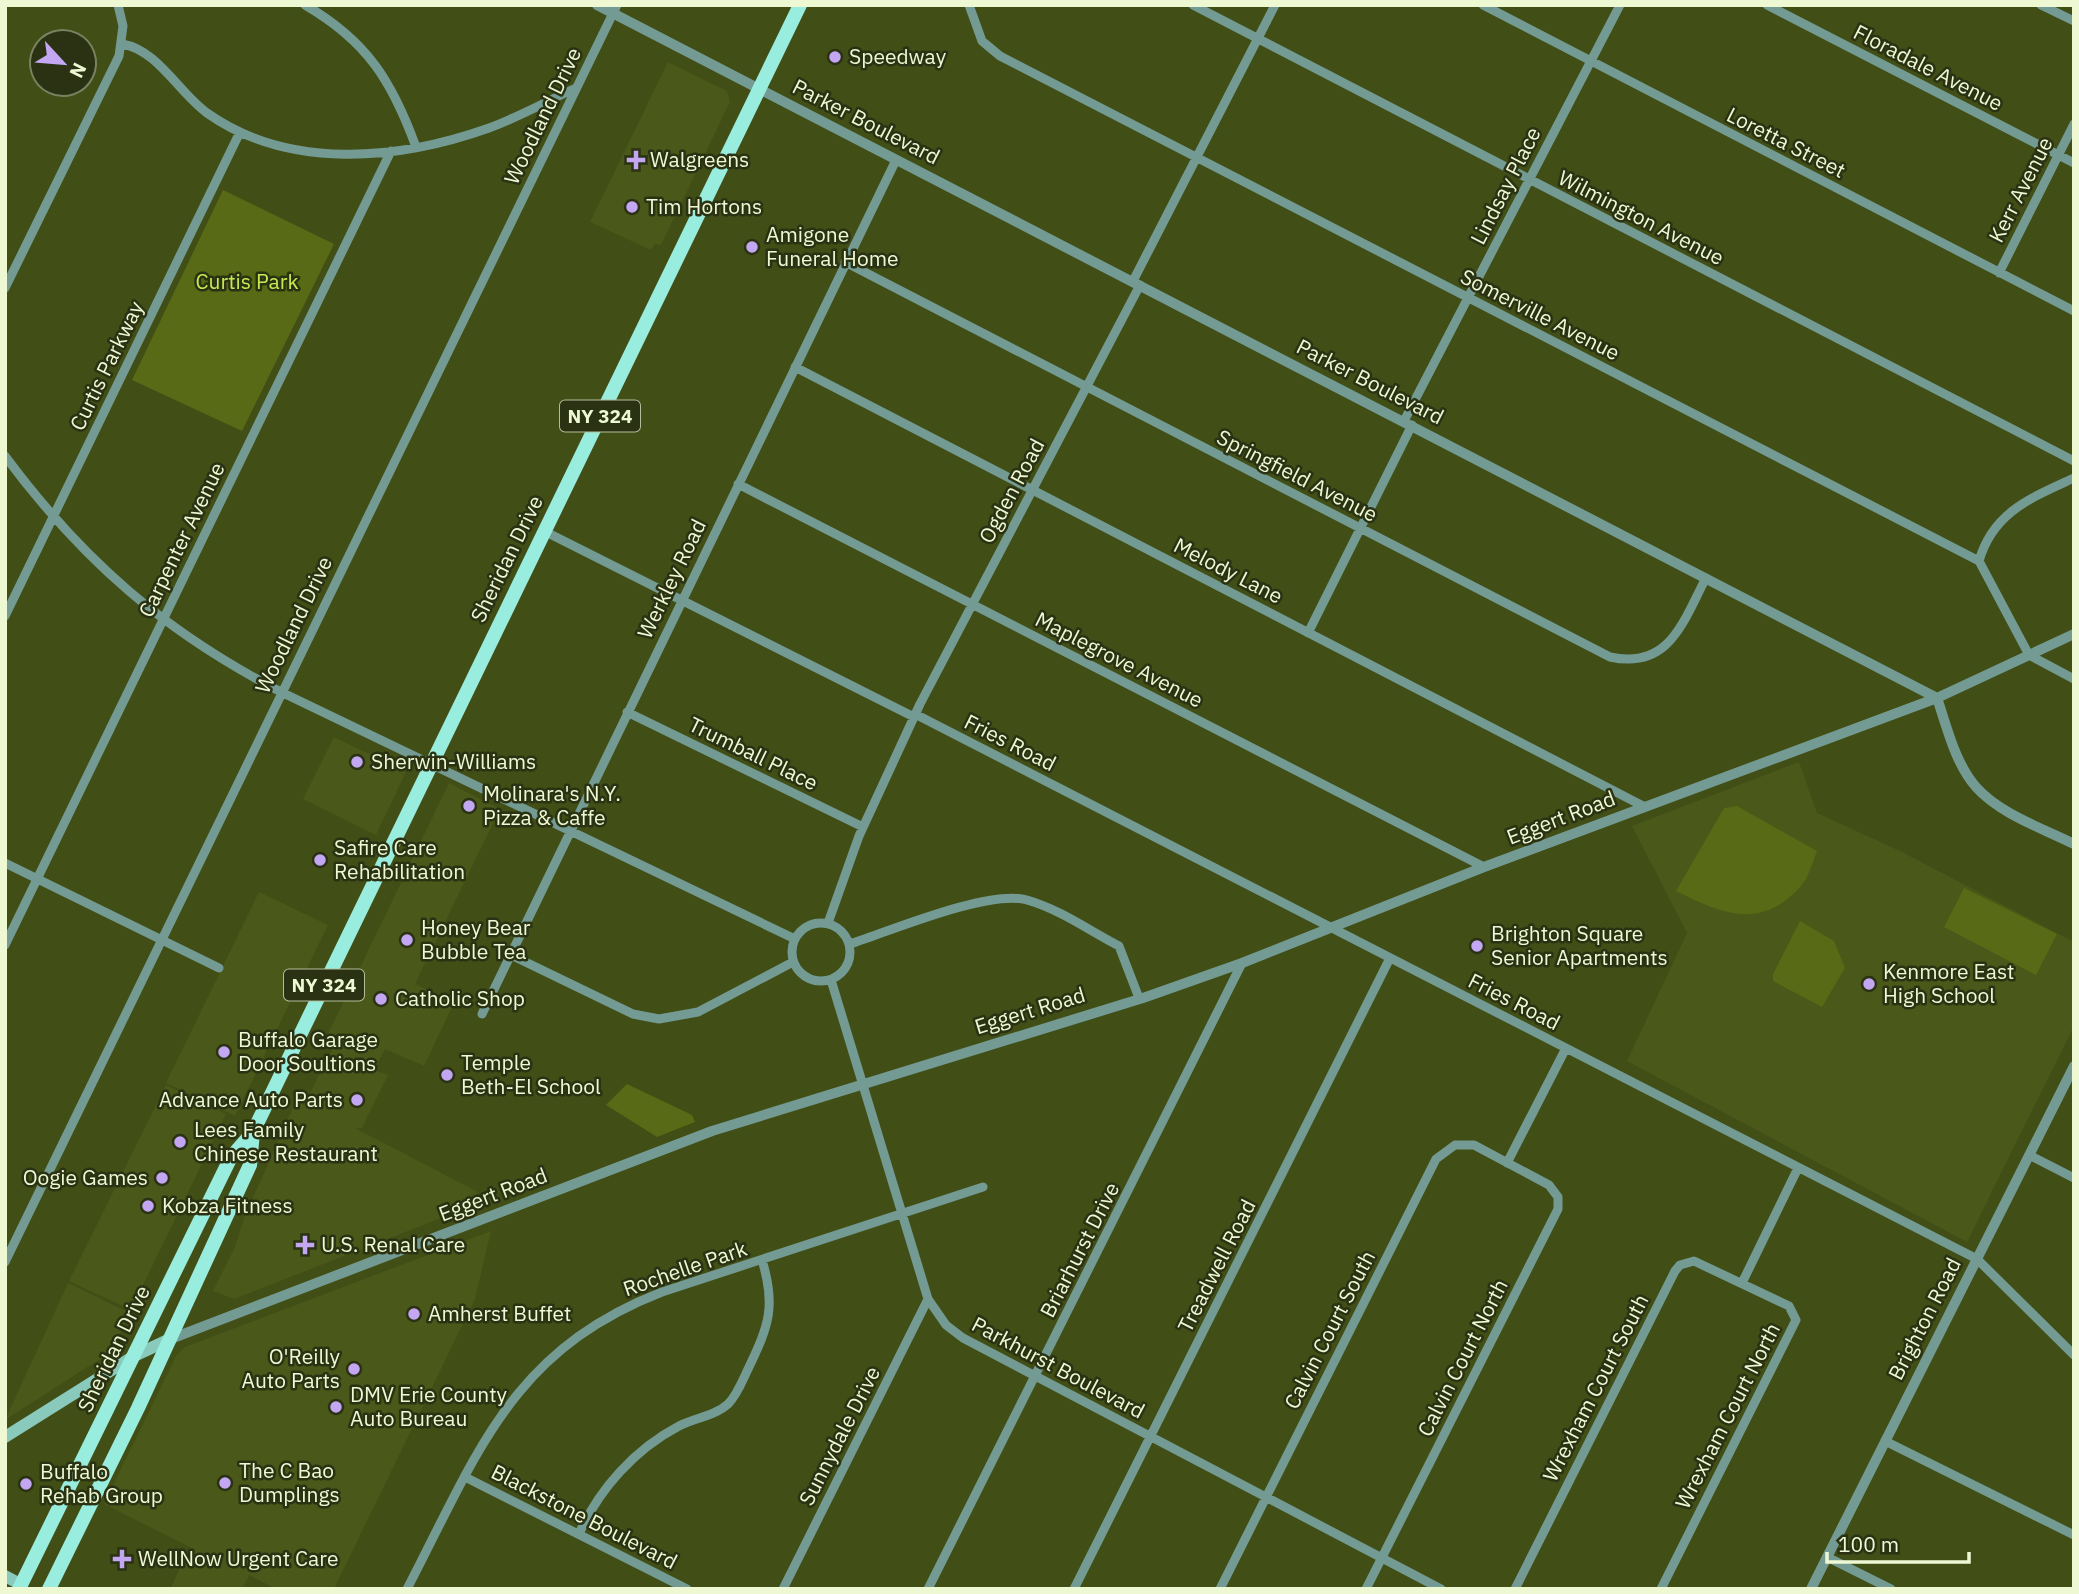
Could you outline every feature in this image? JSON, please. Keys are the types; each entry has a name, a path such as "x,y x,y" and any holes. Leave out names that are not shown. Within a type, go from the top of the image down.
{"main road":[{"name":"Sheridan Drive","path":"24,1587 231,1157 253,1132 800,5"},
{"name":"Sheridan Drive","path":"49,1589 250,1165 253,1132"},
{"name":"Eggert Road","path":"5,1437 134,1356 168,1340"},
{"path":"5,1576 24,1587"}],"street":[{"path":"5,288 114,68 122,44 123,26 118,5"},
{"path":"305,5 346,33 374,61 387,79 416,147"},
{"name":"Parker Boulevard","path":"597,5 615,10 759,89 1937,698"},
{"name":"Somerville Avenue","path":"969,5 976,31 990,50 1979,561"},
{"name":"Wilmington Avenue","path":"1193,5 2074,461"},
{"name":"Ogden Road","path":"828,923 863,827 915,715 1086,387 1275,5"},
{"name":"Loretta Street","path":"1483,5 2074,311"},
{"name":"Lindsay Place","path":"1308,633 1361,528 1468,298 1620,5"},
{"name":"Floradale Avenue","path":"1767,5 2074,163"},
{"path":"2041,5 2074,21"},
{"name":"Woodland Drive","path":"5,1262 615,10"},
{"path":"122,44 147,54 192,101 240,132 303,152 341,154 416,147 492,127 576,88"},
{"name":"Kerr Avenue","path":"1999,272 2074,124"},
{"name":"Curtis Parkway","path":"5,616 240,132"},
{"name":"Carpenter Avenue","path":"5,946 391,150"},
{"name":"Werkley Road","path":"482,1014 896,160"},
{"name":"Springfield Avenue","path":"845,262 1610,657 1643,658 1672,641 1706,578"},
{"name":"Melody Lane","path":"794,367 1645,807"},
{"path":"5,456 53,518 100,568 163,621 216,657 281,692 795,939"},
{"path":"2074,478 2007,512 1989,534 1979,561 2029,655 2074,679"},
{"name":"Maplegrove Avenue","path":"737,484 1485,867"},
{"name":"Fries Road","path":"544,531 915,715 1977,1259 2074,1355"},
{"name":"Eggert Road","path":"168,1340 712,1131 1139,998 1242,963 1485,867 1937,698 2074,634"},
{"path":"1937,698 1957,754 1975,786 2000,807 2074,844"},
{"name":"Trumball Place","path":"627,712 863,827"},
{"path":"5,863 219,968"},
{"path":"850,944 988,900 1014,897 1039,904 1119,946 1139,998"},
{"path":"828,923 842,931 850,944 850,957 846,969 831,980 811,980 800,973 793,962 795,939 805,928 828,923"},
{"path":"511,955 633,1014 659,1019 698,1012 793,962"},
{"name":"Treadwell Road","path":"1074,1589 1390,958"},
{"name":"Briarhurst Drive","path":"928,1589 1242,963"},
{"name":"Parkhurst Boulevard","path":"831,980 928,1299 955,1333 1441,1589"},
{"path":"1507,1163 1566,1048"},
{"name":"Brighton Road","path":"1811,1589 2074,1066"},
{"name":"Calvin Court South","path":"1220,1589 1436,1159 1448,1149 1465,1144 1507,1163"},
{"path":"2029,1155 2074,1178"},
{"name":"Calvin Court North","path":"1366,1589 1558,1209 1558,1197 1549,1185 1507,1163"},
{"path":"1742,1283 1798,1168"},
{"name":"Rochelle Park","path":"407,1589 505,1407 548,1360 573,1339 635,1302 902,1216 982,1187"},
{"path":"579,1534 605,1490 629,1461 677,1427 722,1408 736,1394 770,1319 770,1291 762,1260"},
{"name":"Wrexham Court South","path":"1514,1589 1675,1271 1687,1262 1701,1262 1742,1283"},
{"name":"Wrexham Court North","path":"1661,1589 1796,1320 1789,1306 1742,1283"},
{"name":"Sunnydale Drive","path":"783,1589 928,1299"},
{"path":"1885,1441 2074,1535"},
{"name":"Blackstone Boulevard","path":"465,1477 687,1589"},
{"path":"1827,1557 1891,1589"}],"shaded area":[{"path":"668,62 727,91 730,102 661,245 655,244 651,250 590,222"},
{"path":"334,737 406,772 376,835 303,799"},
{"name":"Kenmore East High School","path":"1799,762 1817,813 1900,851 2074,942 2074,1026 1967,1242 1627,1061 1687,933 1632,826"},
{"path":"449,783 500,809 415,984 454,1003 424,1066 385,1049 374,1070 388,1075 362,1128 355,1128 478,1192 472,1206 234,1299 213,1291 235,1247 244,1218 296,1101 304,1105 336,1041 327,1036"},
{"path":"259,892 328,925 235,1116 166,1083"},
{"path":"166,1085 226,1114 131,1310 69,1281"},
{"path":"491,1231 475,1299 334,1589 276,1589 249,1575 242,1589 170,1589 190,1547 104,1504 176,1356 185,1347"},
{"path":"68,1283 130,1313 111,1352 5,1420"}],"green space":[{"name":"Curtis Park","path":"223,190 334,244 242,431 132,380"},
{"path":"1737,806 1817,851 1809,874 1801,886 1771,909 1756,913 1725,911 1676,891 1724,808"},
{"path":"1964,888 2057,934 2036,975 1944,927"},
{"path":"1800,921 1834,941 1845,968 1822,1007 1773,981 1773,974"},
{"path":"627,1084 692,1115 695,1122 657,1137 606,1105"}],"place":[{"name":"Speedway","path":"835,57"},
{"name":"Walgreens","path":"636,160"},
{"name":"Tim Hortons","path":"632,207"},
{"name":"Amigone Funeral Home","path":"752,247"},
{"name":"Sherwin-Williams","path":"357,762"},
{"name":"Molinara's N.Y. Pizza & Caffe","path":"469,806"},
{"name":"Safire Care Rehabilitation","path":"320,860"},
{"name":"Honey Bear Bubble Tea","path":"407,940"},
{"name":"Brighton Square Senior Apartments","path":"1477,946"},
{"name":"Kenmore East High School","path":"1869,984"},
{"name":"Catholic Shop","path":"381,999"},
{"name":"Buffalo Garage Door Soultions","path":"224,1052"},
{"name":"Temple Beth-El School","path":"447,1075"},
{"name":"Advance Auto Parts","path":"357,1100"},
{"name":"Lees Family Chinese Restaurant","path":"180,1142"},
{"name":"Oogie Games","path":"162,1178"},
{"name":"Kobza Fitness","path":"148,1206"},
{"name":"U.S. Renal Care","path":"305,1245"},
{"name":"Amherst Buffet","path":"414,1314"},
{"name":"O'Reilly Auto Parts","path":"354,1369"},
{"name":"DMV Erie County Auto Bureau","path":"336,1407"},
{"name":"The C Bao Dumplings","path":"225,1483"},
{"name":"Buffalo Rehab Group","path":"26,1484"},
{"name":"WellNow Urgent Care","path":"122,1559"}]}
